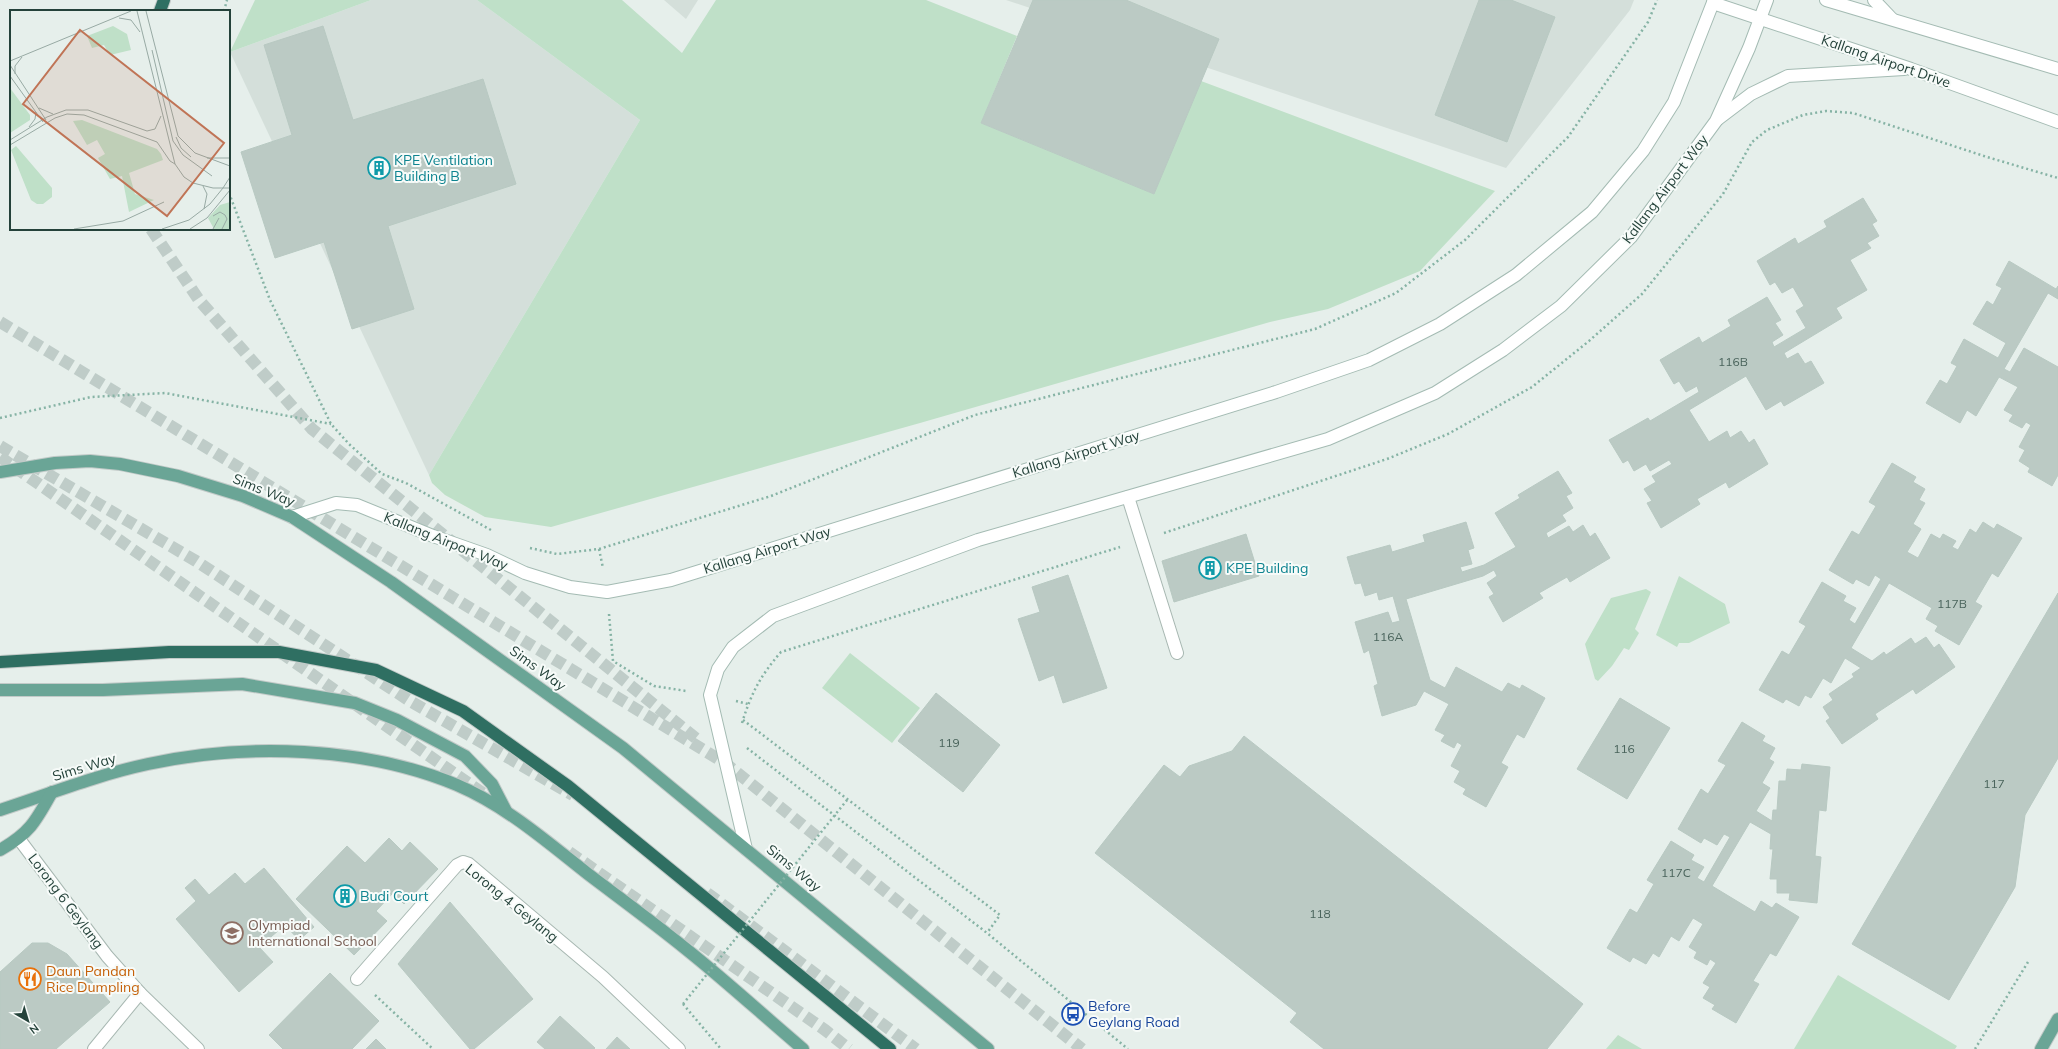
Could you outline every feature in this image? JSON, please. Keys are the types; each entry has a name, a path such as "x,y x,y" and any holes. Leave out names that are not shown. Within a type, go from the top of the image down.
{"highway":[{"path":"160,10 164,0"},
{"path":"0,662 169,652 279,652 376,670 463,711 568,786 890,1049"}],"main road":[{"name":"Sims Way","path":"0,472 55,463 90,461 120,464 178,476 236,494 292,518 391,582 624,748 988,1049"},
{"path":"0,690 103,690 242,684 355,703 397,720 465,756 492,784 506,810"},
{"name":"Sims Way","path":"0,810 66,787 147,764 192,756 237,752 308,752 381,761 456,785 506,810 687,950 804,1049"},
{"path":"0,850 19,839 35,822 52,792"},
{"path":"2041,1049 2058,1019"}],"street":[{"name":"Kallang Airport Way","path":"710,695 718,669 733,647 773,616 978,540 1328,439 1435,393 1497,354 1561,306 1631,237 1716,121 1749,48 1767,0"},
{"path":"1826,0 2058,69"},
{"path":"1874,0 1893,20"},
{"name":"Kallang Airport Way","path":"292,518 336,503 357,505 433,536 488,555 525,573 570,587 607,592 671,580 1276,392 1369,360 1440,324 1516,275 1597,206 1643,151 1674,102 1714,2"},
{"name":"Kallang Airport Drive","path":"1714,2 1760,19 1911,69 2058,122"},
{"path":"1716,121 1751,94 1788,76 1911,69"},
{"path":"1128,497 1177,653"},
{"path":"710,695 746,849"},
{"name":"Lorong 6 Geylang","path":"19,839 107,956 140,993 198,1049"},
{"name":"Lorong 4 Geylang","path":"357,979 457,865 463,862 468,864 603,977 679,1049"},
{"path":"94,1049 140,993"}],"path":[{"path":"224,10 227,0"},
{"path":"526,546 557,554 599,549 771,496 975,415 1315,329 1396,294 1465,240 1568,137 1648,22 1657,0"},
{"path":"230,196 270,300 331,424 349,444 382,474 406,483 493,531"},
{"path":"0,418 91,397 165,393 331,424"},
{"path":"599,549 607,592 613,661 654,686 710,695 748,704 740,726"},
{"path":"743,720 1000,915 987,932"},
{"path":"742,744 987,932 1128,1049"},
{"path":"721,1049 683,1004 847,800"},
{"path":"1975,1049 2028,962"},
{"path":"357,979 433,1049"}],"shaded area":[{"path":"371,0 477,0 640,120 429,475 230,52"},
{"path":"664,0 698,0 686,19"},
{"path":"1006,0 1634,0 1630,10 1506,168"}],"green space":[{"path":"255,0 371,0 230,52"},
{"path":"477,0 622,0 682,53 716,0 926,0 1017,36 981,123 1154,194 1201,81 1495,191 1420,271 1328,309 1270,322 551,527 485,517 445,495 432,483 429,475 640,120"},
{"path":"1679,576 1725,604 1730,623 1689,643 1679,643 1677,647 1656,635"},
{"path":"1646,589 1651,592 1635,629 1639,633 1629,650 1624,648 1612,666 1598,681 1595,679 1585,644 1611,598"},
{"path":"850,653 920,708 892,743 822,688"},
{"path":"1838,975 1957,1046 1955,1049 1794,1049"},
{"path":"1618,1035 1642,1049 1606,1049"}],"building":[{"path":"1033,0 1126,0 1219,39 1154,194 981,123"},
{"path":"1479,0 1511,0 1555,17 1507,142 1435,115"},
{"name":"KPE Ventilation Building B","path":"323,26 353,120 483,79 516,184 388,226 414,309 352,329 324,242 275,258 241,152 292,135 264,45"},
{"path":"1863,198 1877,221 1872,224 1879,236 1867,243 1871,248 1850,260 1867,290 1836,308 1842,318 1784,353 1787,359 1798,353 1805,364 1811,361 1824,383 1784,406 1781,401 1766,410 1746,376 1689,410 1709,442 1727,431 1730,438 1741,431 1749,443 1754,439 1768,464 1729,488 1726,482 1697,499 1700,504 1661,528 1647,503 1652,501 1644,489 1656,482 1652,476 1672,464 1669,460 1650,471 1646,464 1634,471 1628,460 1623,463 1609,440 1648,418 1650,421 1699,392 1697,386 1686,392 1679,381 1674,384 1660,360 1699,337 1702,343 1731,326 1728,320 1767,297 1781,320 1775,323 1783,335 1772,342 1774,347 1806,328 1796,311 1804,306 1793,287 1782,293 1775,282 1770,285 1757,261 1795,238 1798,244 1827,227 1824,221"},
{"path":"2009,261 2056,289 2058,286 2058,299 2048,293 2004,369 2010,372 2024,348 2058,367 2058,475 2052,486 2028,472 2030,468 2019,461 2025,450 2019,447 2031,425 2026,422 2022,428 2009,421 2013,415 2004,410 2018,387 1999,377 1976,416 1967,410 1960,423 1926,403 1940,380 1947,384 1957,366 1951,363 1964,339 1998,358 2006,343 1973,324 1987,301 1993,305 2002,288 1996,285"},
{"path":"1892,463 1916,477 1913,482 1925,489 1919,500 1925,503 1913,524 1921,529 1907,552 1918,558 1931,534 1940,539 1943,534 1956,541 1952,547 1958,550 1970,529 1976,533 1983,522 1994,529 1997,524 2022,538 1998,577 1992,573 1975,602 1982,606 1959,645 1935,631 1938,626 1926,619 1932,608 1889,583 1851,648 1872,661 1884,652 1886,655 1911,638 1915,644 1926,637 1934,648 1939,644 1955,667 1916,694 1913,689 1875,714 1878,719 1842,744 1826,721 1830,718 1823,707 1833,700 1829,694 1854,677 1852,674 1861,668 1845,658 1831,683 1823,678 1811,698 1805,695 1799,706 1786,699 1783,703 1759,690 1782,651 1789,655 1806,626 1799,622 1822,582 1846,596 1843,601 1856,608 1849,620 1855,624 1881,579 1875,575 1869,586 1856,579 1853,584 1829,570 1852,531 1859,535 1876,506 1869,502"},
{"path":"1558,471 1572,493 1566,496 1573,508 1562,515 1566,521 1546,533 1548,538 1569,526 1573,532 1583,525 1590,537 1595,533 1610,558 1570,582 1567,577 1539,593 1543,598 1503,622 1489,597 1494,594 1487,583 1497,576 1494,570 1483,576 1406,599 1430,680 1445,688 1456,667 1502,692 1508,683 1520,689 1522,685 1545,698 1524,738 1517,734 1501,763 1508,767 1486,807 1463,794 1466,789 1454,782 1460,771 1451,766 1462,745 1457,742 1454,748 1441,741 1445,735 1435,730 1449,704 1424,691 1416,705 1382,716 1374,686 1378,684 1369,650 1364,653 1355,622 1388,612 1392,623 1400,621 1393,596 1379,600 1377,592 1365,596 1361,583 1355,584 1347,557 1390,545 1392,552 1425,542 1423,535 1466,522 1474,548 1468,550 1472,564 1460,567 1462,572 1484,565 1516,547 1495,513 1520,498 1518,495"},
{"name":"KPE Building","path":"1246,534 1259,576 1174,602 1162,561"},
{"path":"1068,575 1107,688 1063,703 1054,675 1039,681 1018,619 1040,612 1032,587"},
{"path":"2058,593 2058,758 2025,815 2015,887 1949,1000 1852,944"},
{"path":"936,693 1000,745 963,792 898,741"},
{"path":"1620,698 1670,728 1627,799 1577,769"},
{"path":"1742,722 1765,736 1762,741 1775,748 1769,759 1774,762 1762,783 1770,788 1756,811 1772,821 1773,810 1777,810 1779,781 1786,781 1787,769 1801,770 1802,764 1830,767 1826,811 1819,810 1815,856 1821,857 1817,903 1789,900 1790,893 1777,893 1777,879 1770,879 1773,849 1770,849 1771,834 1750,822 1712,886 1755,912 1761,901 1772,908 1776,903 1799,917 1776,956 1770,953 1753,981 1759,984 1736,1023 1712,1009 1715,1005 1703,998 1710,987 1703,983 1716,963 1710,959 1707,965 1694,958 1697,952 1689,947 1703,924 1693,918 1679,941 1671,936 1659,957 1653,953 1646,964 1633,957 1630,962 1607,948 1630,909 1637,913 1654,884 1647,880 1671,841 1694,855 1691,860 1704,867 1697,878 1704,882 1730,837 1724,834 1717,845 1704,838 1701,843 1678,829 1701,789 1708,794 1726,765 1718,761"},
{"path":"1244,736 1583,1004 1547,1049 1324,1049 1290,1022 1297,1013 1095,853 1164,765 1180,777 1189,766 1232,751"},
{"name":"Budi Court","path":"389,838 402,851 410,842 438,869 404,904 393,893 376,911 387,921 354,955 296,899 347,846 365,863"},
{"name":"Olympiad International School","path":"264,868 314,927 299,940 285,925 259,947 273,962 239,992 176,919 196,901 185,888 195,879 209,895 235,873 245,884"},
{"path":"450,902 533,999 474,1049 470,1049 398,964"},
{"path":"32,943 48,943 67,954 110,1002 56,1049 0,1049 0,972"},
{"path":"330,973 379,1021 352,1049 283,1049 269,1035"},
{"path":"560,1016 595,1048 545,1049 537,1042"},
{"path":"617,1037 630,1049 606,1049"},
{"path":"376,1039 386,1049 366,1049"}],"tunnel":[{"path":"152,230 199,300 312,429 698,740"},
{"path":"0,322 725,763 1082,1049"},
{"path":"0,446 196,561 410,701 573,795"},
{"path":"0,457 484,794"},
{"path":"569,852 825,1030 849,1049"},
{"path":"707,893 916,1049"}],"place":[{"name":"KPE Ventilation Building B","path":"379,168"},
{"name":"KPE Building","path":"1210,568"},
{"name":"Budi Court","path":"345,896"},
{"name":"Olympiad International School","path":"232,933"},
{"name":"Daun Pandan Rice Dumpling","path":"30,979"},
{"name":"Before Geylang Road","path":"1073,1014"}]}
